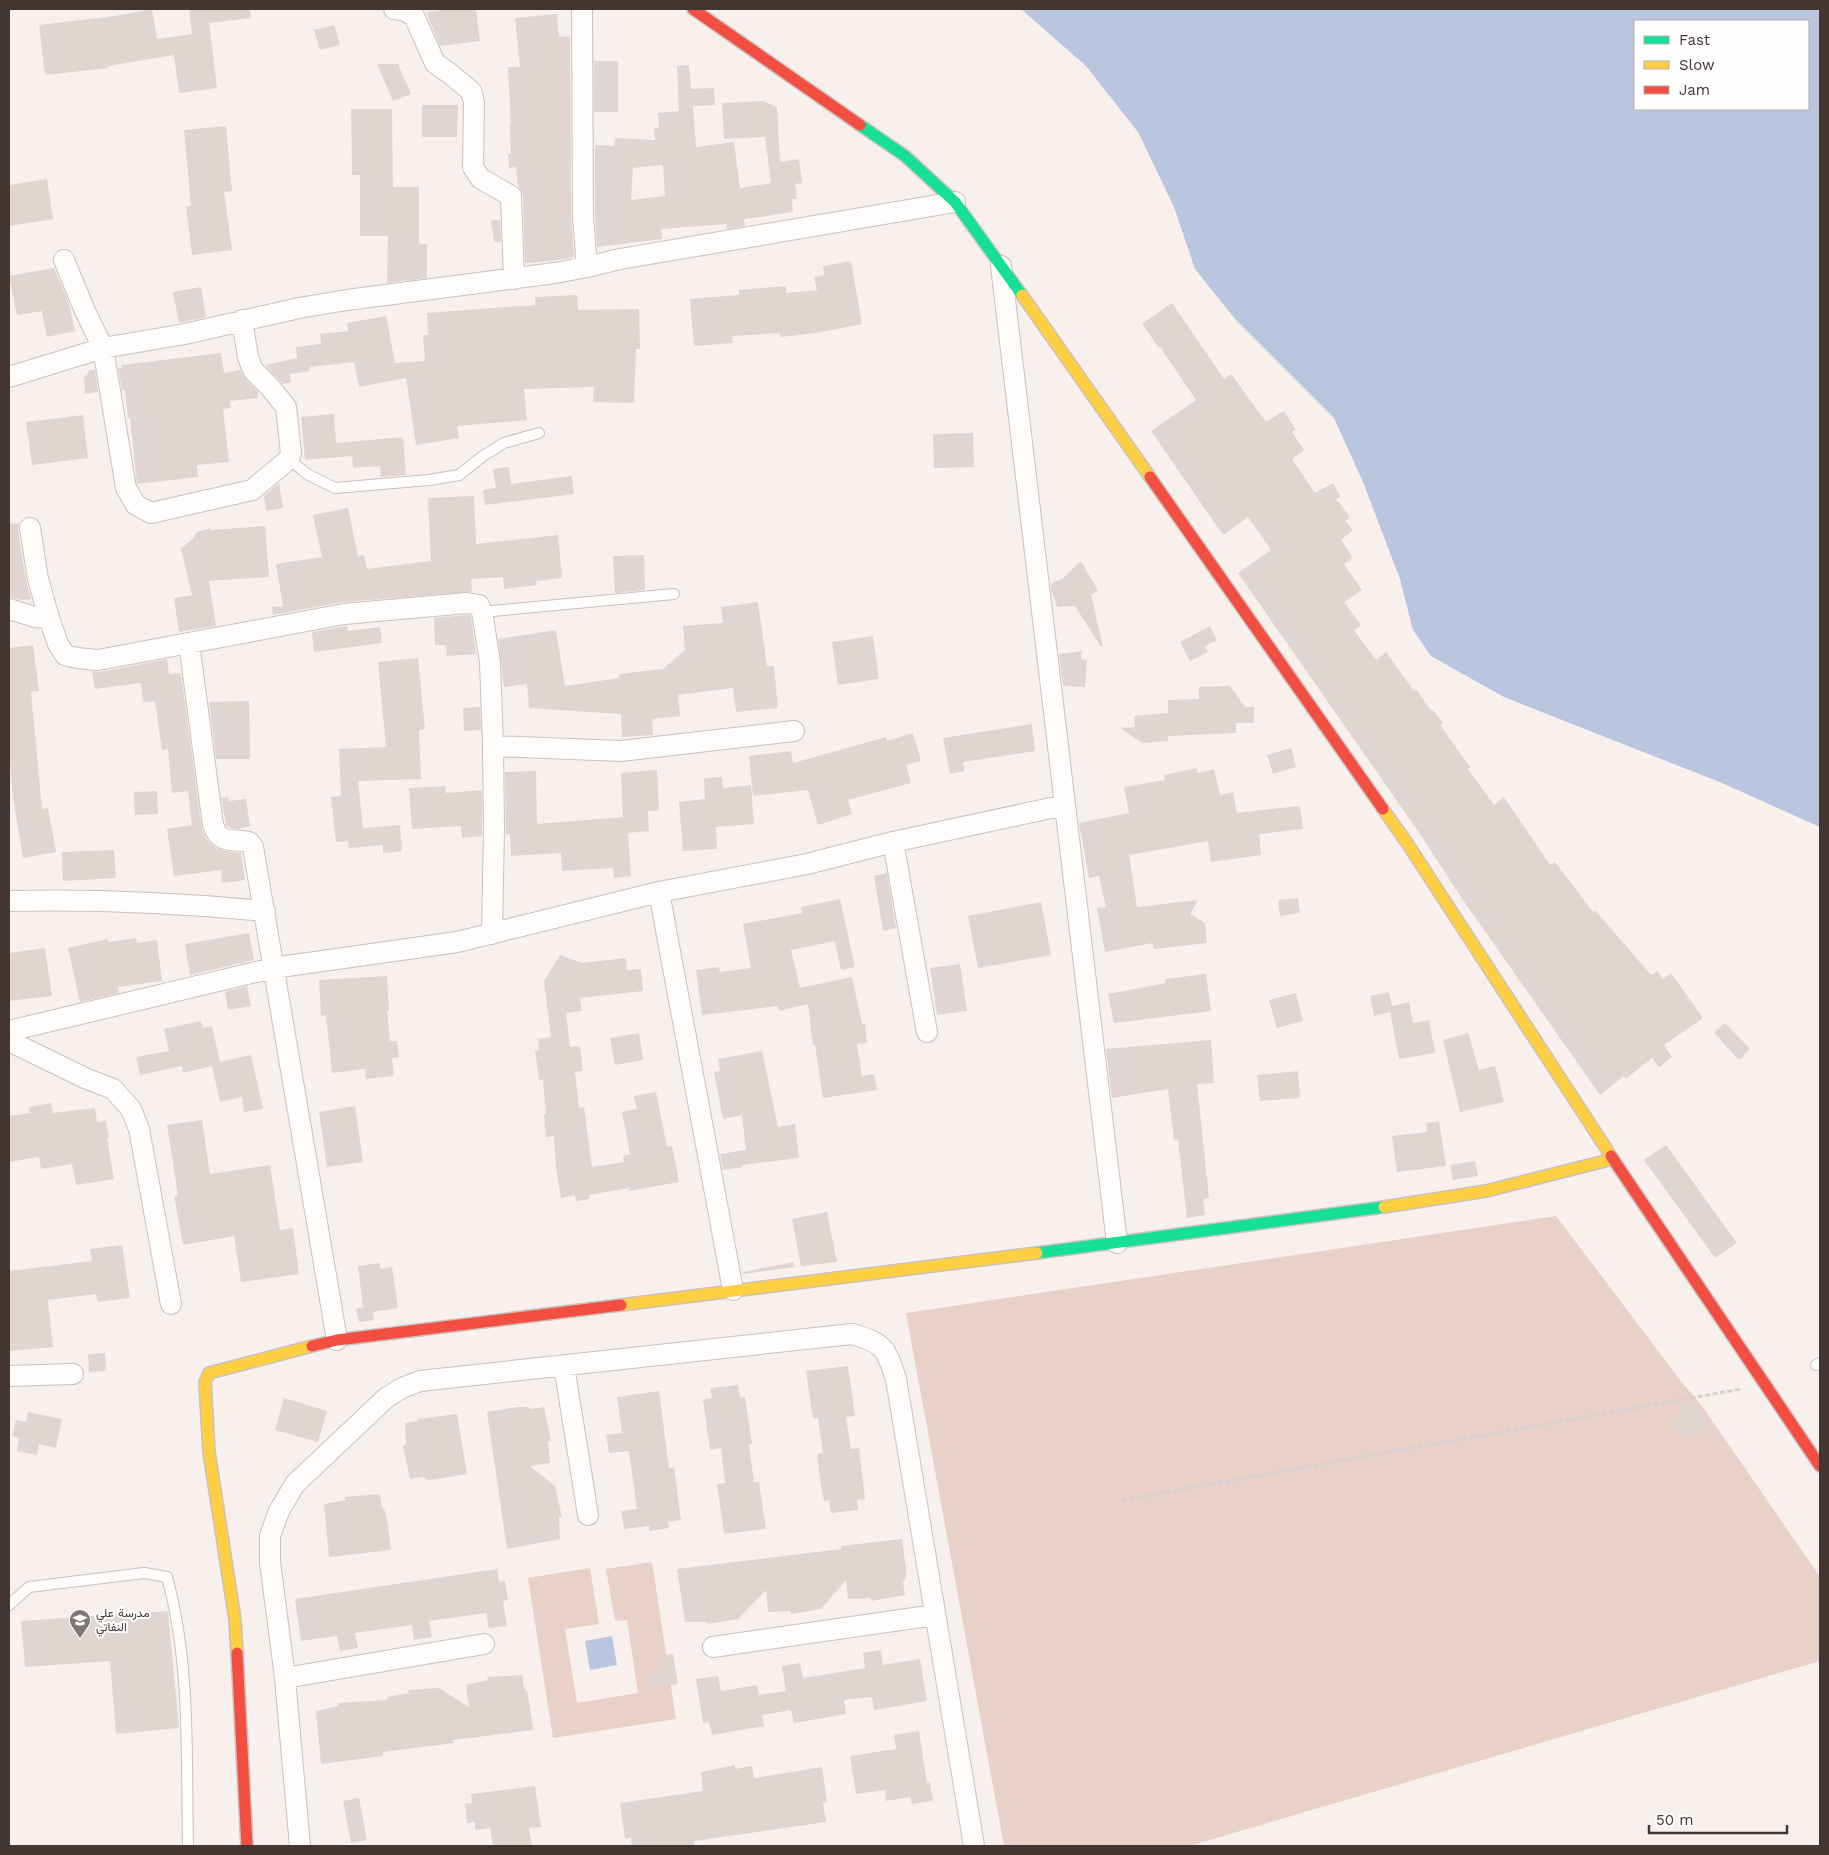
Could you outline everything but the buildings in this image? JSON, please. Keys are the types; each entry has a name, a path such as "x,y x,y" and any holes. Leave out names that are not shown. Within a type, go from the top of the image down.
{"street":[{"path":"394,9 403,10 414,16 435,63 471,91 474,102 473,167 480,178 510,196 514,279"},
{"path":"582,9 583,217 586,267"},
{"path":"693,9 905,156 955,202 1407,843 1613,1159 1680,1255 1820,1466"},
{"path":"9,377 103,348 185,334 242,320 347,300 514,279 883,213 955,202"},
{"path":"64,260 103,348 126,488 136,505 151,513 252,490 289,459 291,452 286,407 253,370 248,357 242,320"},
{"path":"1000,264 1117,1243"},
{"path":"30,528 38,579 58,644 65,655 77,658 98,660 344,614 467,603 479,606 482,612 490,662 494,829 492,934"},
{"path":"9,609 35,617 49,618"},
{"path":"189,643 213,825 216,834 222,839 249,842 253,847 337,1340"},
{"path":"493,746 621,751 794,731"},
{"path":"9,1031 273,968 457,942 658,892 807,864 894,842 1065,805"},
{"path":"894,842 928,1032"},
{"path":"658,892 733,1290"},
{"path":"9,902 63,900 265,911"},
{"path":"9,1041 113,1090 131,1109 139,1130 171,1304"},
{"path":"247,1846 236,1620 208,1452 205,1382 209,1373 337,1340 1117,1243 1399,1205 1486,1191 1613,1159"},
{"path":"300,1846 285,1678 270,1562 270,1536 280,1511 295,1484 386,1398 402,1388 420,1381 852,1334 867,1338 882,1346 896,1379 974,1846"},
{"path":"564,1366 588,1515"},
{"path":"9,1376 73,1374"},
{"path":"713,1648 935,1615"},
{"path":"285,1678 484,1644"}],"lane":[{"path":"289,459 306,474 335,488 429,480 459,475 483,456 504,443 539,433"},
{"path":"482,612 674,594"},
{"path":"9,1605 29,1587 144,1574 167,1577 185,1680 188,1846"}],"path":[{"path":"1122,1500 1765,1385"}],"shaded area":[{"path":"1556,1216 1680,1380 1702,1406 1820,1577 1820,1661 1189,1846 1004,1846 906,1313"},
{"path":"652,1562 676,1719 553,1738 528,1578 590,1568 599,1624 565,1629 577,1703 638,1693 627,1620 615,1621 606,1569"}],"water":[{"path":"1021,9 1820,9 1820,827 1722,783 1504,697 1431,656 1413,630 1400,579 1363,482 1334,418 1235,319 1195,269 1174,207 1138,132 1086,66"},
{"path":"612,1636 617,1665 590,1670 585,1641"}],"traffic: fast":[{"path":"860,125 905,156 955,202 1022,295"},
{"path":"1037,1253 1384,1207"}],"traffic: slow":[{"path":"1022,295 1150,477"},
{"path":"1383,809 1611,1156"},
{"path":"1384,1207 1486,1191 1613,1159"},
{"path":"621,1305 1037,1253"},
{"path":"237,1653 235,1620 209,1452 205,1382 209,1373 312,1346"}],"traffic: jam":[{"path":"693,9 860,125"},
{"path":"1150,477 1383,809"},
{"path":"1611,1156 1820,1466"},
{"path":"312,1346 337,1340 621,1305"},
{"path":"237,1653 247,1846"}],"place":[{"name":"مدرسة علي النفاتي","path":"80,1639"}]}
